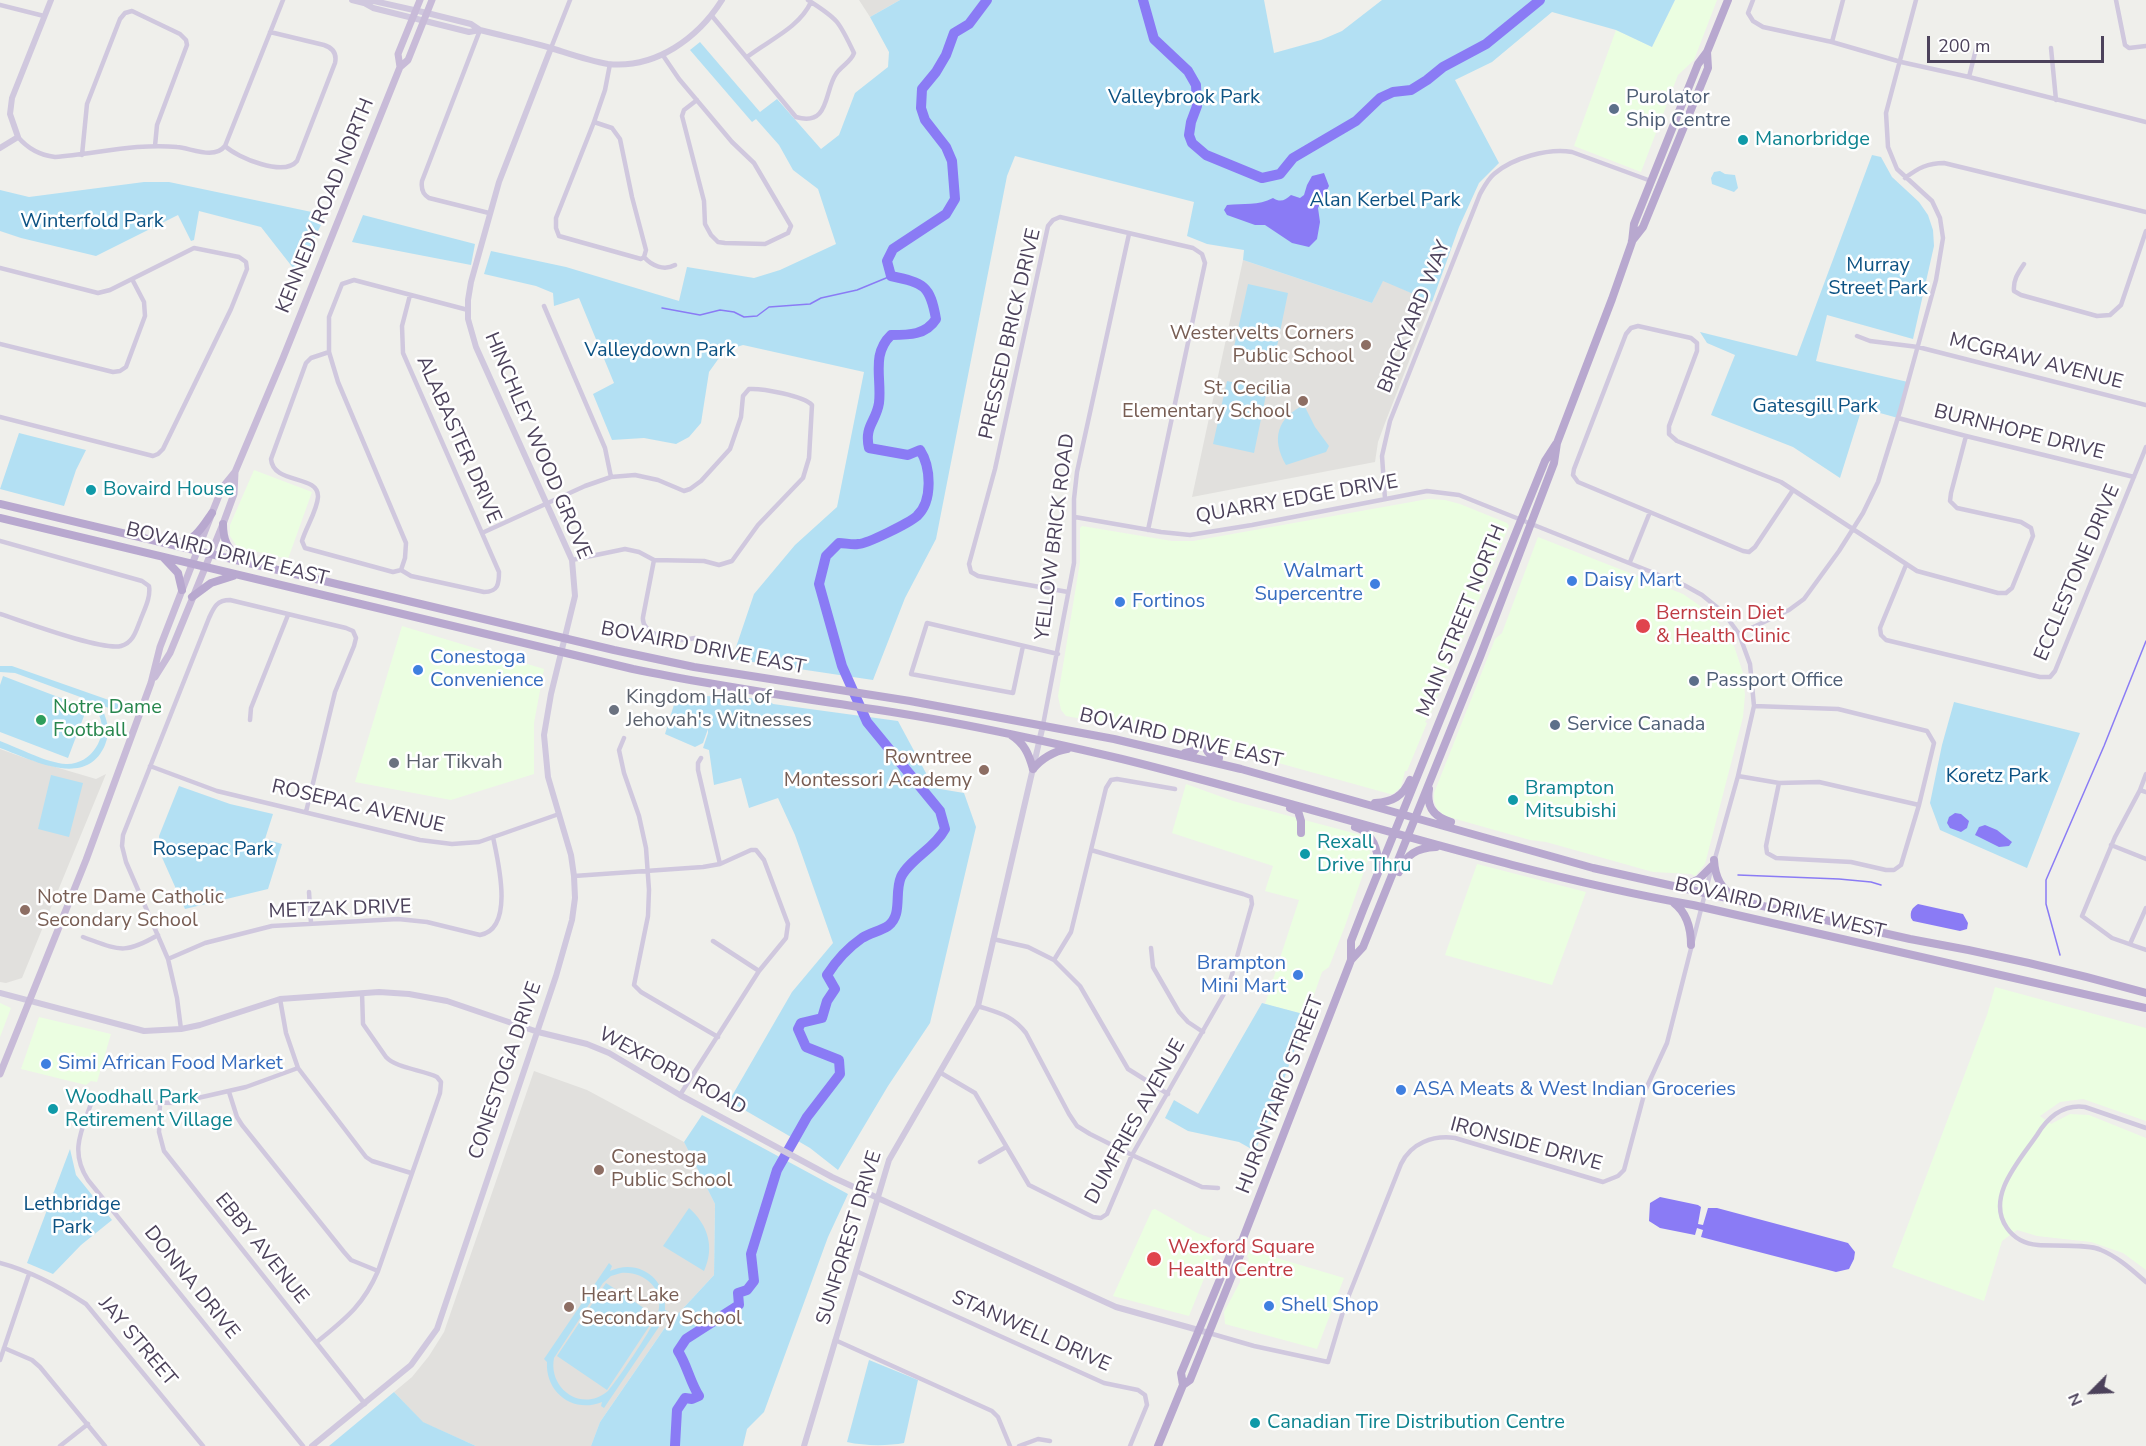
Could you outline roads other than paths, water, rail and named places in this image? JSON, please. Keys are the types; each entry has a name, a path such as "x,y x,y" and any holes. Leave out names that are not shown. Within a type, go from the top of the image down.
{"main road":[{"name":"KENNEDY ROAD NORTH","path":"400,67 398,54 420,0"},
{"name":"KENNEDY ROAD NORTH","path":"235,472 400,67 408,60 432,0"},
{"name":"MAIN STREET NORTH","path":"1416,817 1554,463 1557,443 1612,299 1632,242 1634,224 1650,181 1698,64 1707,52 1728,0"},
{"name":"MAIN STREET NORTH","path":"1632,242 1644,227 1708,68 1707,52"},
{"name":"MAIN STREET NORTH","path":"1402,813 1545,461 1557,443"},
{"path":"0,1074 86,860 151,683 160,647 192,564 222,488 235,472"},
{"path":"151,683 170,652 224,525 234,494 235,472"},
{"name":"BOVAIRD DRIVE EAST","path":"0,504 694,667 1043,725 1169,752 1230,766 1416,817"},
{"path":"168,542 181,543 191,538 198,533 212,513"},
{"name":"BOVAIRD DRIVE EAST","path":"0,518 562,653 699,682 866,708 1040,740 1120,759 1408,837"},
{"path":"224,525 224,540 228,547 233,554 249,562"},
{"path":"162,556 178,573 182,590"},
{"path":"192,597 211,584 236,575"},
{"path":"1007,733 1024,747 1033,769 1055,752 1071,748"},
{"path":"1169,752 1190,753 1200,746 1204,738 1205,748 1209,754 1225,760 1230,766"},
{"path":"1364,802 1384,802 1398,796 1405,791 1411,777 1420,767"},
{"path":"1433,773 1428,793 1430,807 1435,816 1454,823 1461,830"},
{"path":"1284,803 1298,812 1301,833"},
{"name":"HURONTARIO STREET","path":"1183,1385 1191,1380 1241,1253 1242,1241 1351,960 1351,941 1402,813"},
{"name":"HURONTARIO STREET","path":"1351,960 1364,947 1416,817"},
{"name":"BOVAIRD DRIVE WEST","path":"1416,817 1593,868 1910,939 1971,950 2090,977 2146,993"},
{"path":"1340,818 1343,824 1363,829 1373,841 1377,854 1377,874"},
{"name":"BOVAIRD DRIVE WEST","path":"1408,837 1610,889 1701,907 2146,1008"},
{"path":"1389,884 1396,880 1403,862 1413,852 1425,848 1450,849"},
{"path":"1679,888 1699,879 1713,863"},
{"path":"1713,863 1718,881 1725,890 1740,901"},
{"path":"1673,902 1687,918 1691,932 1691,945"},
{"name":"HURONTARIO STREET","path":"1158,1446 1183,1385 1181,1373 1233,1248 1242,1241"}],"street":[{"path":"51,0 11,102 11,118 18,137 28,147 43,155 56,158 155,146 219,152 225,147 283,0"},
{"path":"352,0 373,8 471,24 480,30 610,64 634,63 662,54 698,32 722,0"},
{"path":"551,48 570,0"},
{"path":"1753,0 1748,13 1753,21 1763,27 1832,42 1901,62 2146,122"},
{"path":"1832,42 1843,0"},
{"path":"1739,634 1789,610 1804,598 1863,513 1878,482 1918,347 1936,280 1943,238 1940,218 1932,201 1905,178 1892,159 1886,128 1886,113 1916,0"},
{"path":"2116,0 2125,45 2129,48 2146,46"},
{"path":"712,16 796,117 807,118 818,115 826,103 834,76 855,53 834,16 809,1 806,12 790,28 747,57"},
{"path":"0,5 44,16"},
{"path":"81,155 85,113 90,95 120,19 125,13 132,11 180,34 186,40 187,45 156,124 155,146"},
{"path":"480,30 421,188 424,195 429,198 489,213"},
{"path":"225,147 242,158 282,168 291,167 297,161 335,63 336,55 330,47 270,32"},
{"path":"1969,77 1977,45"},
{"name":"HINCHLEY WOOD GROVE","path":"551,48 489,213 471,282 468,310 470,329 476,347 572,560 575,596 562,653"},
{"path":"2051,48 2056,100"},
{"path":"662,54 679,79 697,100 732,142 754,163 791,226 788,233 765,244 718,242 711,235 705,224 704,201 682,116 684,110 697,100"},
{"path":"610,64 605,90 556,218 556,228 559,236 634,259 644,257"},
{"path":"594,122 612,128 620,139 632,197 643,231 646,250 644,257"},
{"path":"0,148 18,137"},
{"name":"BRICKYARD WAY","path":"1385,499 1382,456 1390,421 1486,183 1499,170 1550,150 1572,152 1650,181"},
{"path":"1905,178 1928,164 1944,163 2146,213"},
{"name":"PRESSED BRICK DRIVE","path":"1068,592 978,576 971,572 969,564 996,469 1048,226 1060,217 1193,248 1203,254 1205,263 1148,530"},
{"path":"2024,264 2016,275 2014,291 2021,295 2097,316 2110,315 2121,305 2146,231"},
{"name":"YELLOW BRICK ROAD","path":"1040,740 1074,563 1077,472 1129,234"},
{"path":"0,268 98,293 110,290 194,248 239,257 246,262 247,269 231,309 174,429 158,454 153,456 0,417"},
{"path":"644,257 654,266 669,268 675,265"},
{"path":"0,344 113,372 120,371 126,367 145,316 144,302 132,279"},
{"path":"328,352 311,358 306,363 286,414 271,465 275,471 311,485 317,492 318,500 302,541 304,548 393,572 401,570 406,543 338,382 328,352 329,317 336,295 344,282 354,280 468,310"},
{"name":"ALABASTER DRIVE","path":"401,570 411,576 491,592 498,585 499,572 403,352 402,326 410,296"},
{"path":"544,306 605,448 611,477"},
{"path":"1793,490 1755,547 1749,552 1578,482 1573,475 1626,334 1631,328 1638,326 1691,338 1697,343 1697,351 1669,426 1669,434 1677,441 1781,482 1917,571 1998,593 2006,593 2012,588 2033,536 2031,528 2021,522 1957,508 1950,501 1966,436"},
{"name":"MCGRAW AVENUE","path":"1857,336 1870,341 1918,347 2146,405"},
{"path":"482,532 585,486 611,477 634,475 658,480 684,491 690,489 701,481 730,449 741,417 743,396 746,391 758,388 805,399 812,405 809,458 802,478 758,525 732,561 719,565 704,561 654,560 639,552 625,549 572,560"},
{"name":"BURNHOPE DRIVE","path":"1898,418 2134,477"},
{"name":"ECCLESTONE DRIVE","path":"1906,565 1880,628 1886,640 2040,677 2050,677 2055,671 2146,447"},
{"name":"QUARRY EDGE DRIVE","path":"1075,517 1190,535 1427,491 1459,495 1684,585 1702,595 1723,612 1739,634"},
{"path":"1630,562 1650,512"},
{"path":"0,541 142,581 148,586 150,594 133,637 127,644 120,647 53,632 0,614"},
{"path":"654,560 643,622 645,626 649,632 679,640 695,638"},
{"path":"181,1029 168,959 126,862 122,846 123,834 217,602 230,600 346,628 353,631 356,638 335,692 306,812"},
{"path":"250,720 251,708 288,615"},
{"path":"1023,646 1013,693 911,674 927,623 1058,654"},
{"name":"IRONSIDE DRIVE","path":"1209,1333 1254,1346 1328,1362 1345,1305 1405,1155 1416,1146 1434,1138 1455,1138 1603,1182 1618,1176 1624,1170 1645,1091 1667,1043 1701,907 1738,776 1754,706 1750,664 1739,634"},
{"name":"CONESTOGA DRIVE","path":"312,1446 411,1365 436,1329 538,1032 572,920 574,876 566,836 548,777 544,735 551,694 562,653"},
{"path":"1754,706 1838,709 1927,731 1934,743 1901,865 1894,870 1851,862 1776,858 1767,852 1766,846 1779,783"},
{"path":"624,738 619,750 624,773 639,816 648,871 648,916 634,985 641,992 718,1036"},
{"name":"SUNFOREST DRIVE","path":"804,1446 889,1160 978,1006 1040,740"},
{"path":"701,758 698,770 720,864"},
{"name":"ROSEPAC AVENUE","path":"150,766 199,785 420,840 464,844 493,837 559,814"},
{"path":"2146,774 2111,845 2082,916 2112,938 2146,950"},
{"path":"1738,776 1779,783 1819,782 1918,805"},
{"path":"1054,960 1071,932 1106,788 1111,780 1117,779 1174,789"},
{"path":"2140,790 2146,792"},
{"name":"METZAK DRIVE","path":"168,959 205,943 272,926 398,919 427,922 480,935 488,934 493,930 500,910 502,890 500,867 493,837"},
{"path":"2111,845 2146,859"},
{"path":"574,876 703,867 720,864 751,850 756,850 764,860 788,924 786,938 759,971 680,1095"},
{"name":"DUMFRIES AVENUE","path":"941,1073 975,1093 1029,1185 1093,1217 1101,1218 1107,1214 1132,1155 1229,985 1252,904 1251,897 1243,894 1091,850"},
{"path":"309,892 311,923"},
{"path":"2130,944 2146,908"},
{"path":"83,937 117,950 140,946 158,935"},
{"path":"993,939 1028,947 1054,960 1080,986 1128,1068 1168,1094"},
{"path":"713,941 759,971"},
{"path":"1151,948 1150,960 1153,967 1179,1012 1188,1022 1203,1032"},
{"name":"WEXFORD ROAD","path":"0,993 144,1030 181,1029 211,1022 280,999 379,992 408,994 447,1001 538,1032 587,1044 609,1053 815,1169 879,1199 1116,1307 1209,1333"},
{"path":"317,1342 356,1309 369,1292 440,1093 441,1082 437,1077 429,1072 389,1061 363,1024 362,993"},
{"path":"280,999 286,1033 298,1068 366,1157 411,1173"},
{"path":"978,1006 1010,1017 1017,1022 1026,1033 1077,1126 1132,1155 1202,1187 1218,1188"},
{"path":"160,1103 176,1104 229,1092 298,1068"},
{"path":"229,1092 237,1117 344,1252 351,1260 378,1271"},
{"name":"DONNA DRIVE","path":"160,1103 128,1102 101,1097 92,1101 76,1147 82,1171 303,1446"},
{"name":"EBBY AVENUE","path":"160,1103 159,1132 164,1151 366,1404"},
{"path":"2146,1128 2085,1107 2076,1106 2054,1114 2043,1125 2012,1174 2001,1193 1999,1203 2002,1221 2012,1235 2025,1243 2099,1249 2124,1264 2146,1282"},
{"path":"980,1162 1006,1146"},
{"name":"JAY STREET","path":"0,1263 72,1294 94,1311 203,1446"},
{"name":"STANWELL DRIVE","path":"856,1272 1104,1383 1138,1390 1145,1395 1147,1405 1130,1446"},
{"path":"0,1360 28,1274"},
{"path":"835,1340 992,1411 998,1417 1010,1446"},
{"path":"4,1348 32,1360 40,1367 105,1446"},
{"path":"60,1446 88,1424"},
{"path":"1019,1446 1038,1439 1050,1441"}],"waterway":[{"path":"675,1446 677,1410 685,1398 692,1399 699,1396 678,1351 686,1339 739,1305 738,1293 747,1290 754,1281 751,1254 777,1170 807,1117 840,1074 839,1060 806,1047 798,1029 801,1023 822,1018 827,1001 835,989 827,975 857,942 893,921 897,910 901,877 945,829 940,811 867,722 842,666 819,584 826,556 839,543 863,543 888,533 917,516 926,502 928,474 920,450 908,455 869,448 869,429 879,403 879,359 885,342 891,335 922,331 936,319 931,299 924,287 891,276 887,261 893,249 946,214 955,199 952,161 946,147 925,120 921,108 922,89 946,55 954,33 969,24 987,0"},
{"path":"1143,0 1154,39 1188,71 1196,85 1197,106 1189,135 1192,143 1206,155 1262,178 1280,174 1293,158 1356,121 1380,98 1393,92 1411,90 1443,67 1486,44 1540,0"},
{"path":"662,308 700,315 720,310 734,312 744,317 757,316 769,307 810,304 821,298 857,290 891,276"},
{"path":"2060,955 2046,904 2046,880 2146,641"},
{"path":"1738,875 1839,879 1881,885"}],"place":[{"name":"Purolator Ship Centre","path":"1614,109"},
{"name":"Manorbridge","path":"1743,140"},
{"name":"Westervelts Corners Public School","path":"1366,345"},
{"name":"St. Cecilia Elementary School","path":"1303,401"},
{"name":"Bovaird House","path":"91,490"},
{"name":"Daisy Mart","path":"1572,581"},
{"name":"Walmart Supercentre","path":"1375,584"},
{"name":"Fortinos","path":"1120,602"},
{"name":"Bernstein Diet & Health Clinic","path":"1643,626"},
{"name":"Conestoga Convenience","path":"418,670"},
{"name":"Passport Office","path":"1694,681"},
{"name":"Kingdom Hall of Jehovah's Witnesses","path":"614,710"},
{"name":"Notre Dame Football","path":"41,720"},
{"name":"Service Canada","path":"1555,725"},
{"name":"Har Tikvah","path":"394,763"},
{"name":"Rowntree Montessori Academy","path":"984,770"},
{"name":"Brampton Mitsubishi","path":"1513,800"},
{"name":"Rexall Drive Thru","path":"1305,854"},
{"name":"Notre Dame Catholic Secondary School","path":"25,910"},
{"name":"Brampton Mini Mart","path":"1298,975"},
{"name":"Simi African Food Market","path":"46,1064"},
{"name":"ASA Meats & West Indian Groceries","path":"1401,1090"},
{"name":"Woodhall Park Retirement Village","path":"53,1109"},
{"name":"Conestoga Public School","path":"599,1170"},
{"name":"Wexford Square Health Centre","path":"1154,1259"},
{"name":"Shell Shop","path":"1269,1306"},
{"name":"Heart Lake Secondary School","path":"569,1307"},
{"name":"Canadian Tire Distribution Centre","path":"1255,1423"}],"park label":[{"name":"Valleybrook Park","path":"1184,98"},
{"name":"Alan Kerbel Park","path":"1385,201"},
{"name":"Winterfold Park","path":"92,222"},
{"name":"Murray Street Park","path":"1878,278"},
{"name":"Valleydown Park","path":"660,351"},
{"name":"Gatesgill Park","path":"1815,407"},
{"name":"Koretz Park","path":"1997,777"},
{"name":"Rosepac Park","path":"213,850"},
{"name":"Lethbridge Park","path":"72,1216"}]}
